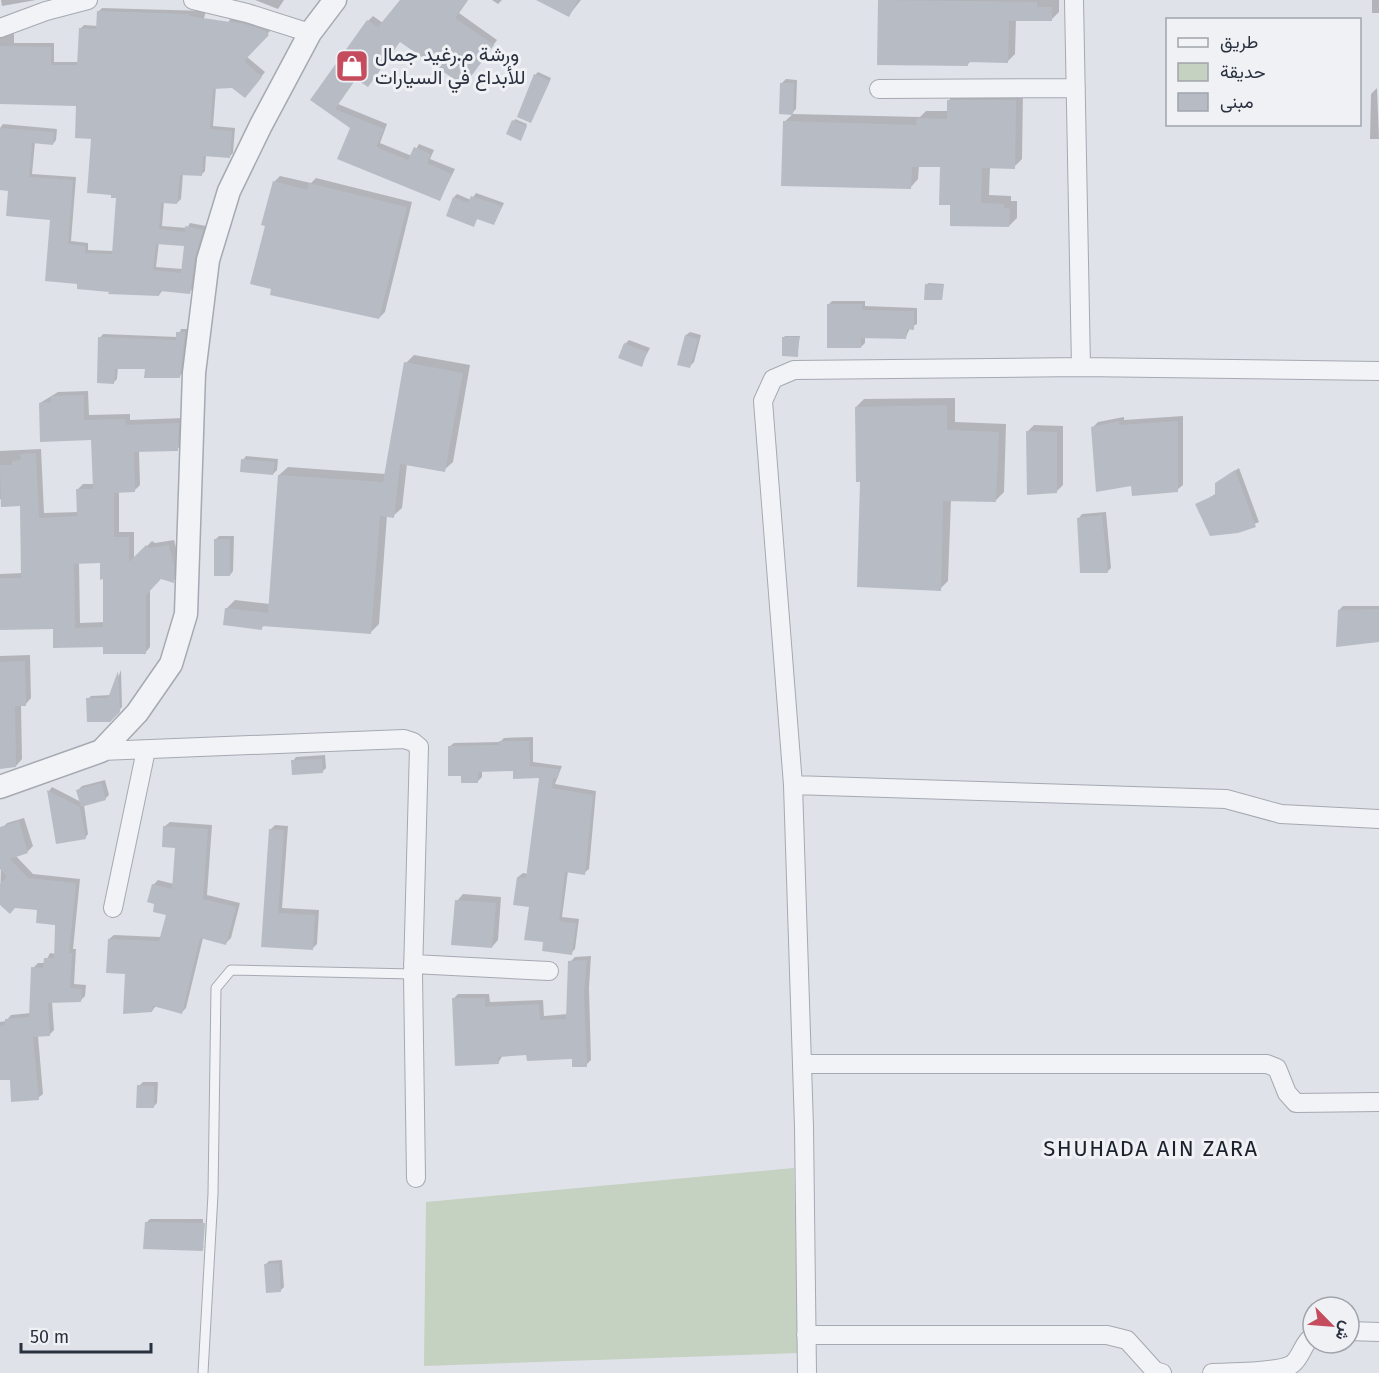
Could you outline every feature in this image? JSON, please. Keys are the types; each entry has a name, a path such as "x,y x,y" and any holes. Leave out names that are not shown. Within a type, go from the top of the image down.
{"street":[{"path":"0,28 88,0"},
{"path":"193,0 247,13 310,33"},
{"path":"101,751 137,714 171,664 186,614 194,373 208,260 229,191 310,33 335,0"},
{"path":"1074,0 1081,367"},
{"path":"879,88 1076,88"},
{"path":"807,1373 802,1064 793,785 763,401 773,379 795,370 1081,367 1379,370"},
{"path":"0,787 101,751 404,739 413,742 420,753 413,969 416,1178"},
{"path":"113,908 146,750"},
{"path":"793,785 1226,799 1281,814 1379,819"},
{"path":"413,969 549,971"},
{"path":"802,1064 1267,1064 1277,1068 1287,1093 1296,1103 1379,1102"},
{"path":"1361,1331 1379,1332"},
{"path":"806,1335 1107,1335 1127,1340 1155,1371 1162,1373"},
{"path":"1212,1373 1278,1371 1301,1353"}],"lane":[{"path":"203,1373 213,1194 216,988 231,970 413,969"}],"green space":[{"path":"794,1168 798,1353 424,1366 426,1202"}],"building":[{"path":"400,0 468,0 455,18 494,45 464,86 400,42 368,87 356,79 335,109 384,129 376,147 408,160 414,147 431,154 427,163 452,174 440,201 337,159 350,128 310,100 367,20 378,27"},
{"path":"536,0 578,0 569,17"},
{"path":"878,0 1037,2 1037,7 1052,7 1052,21 1009,21 1008,63 968,62 968,66 877,65"},
{"path":"97,11 189,14 189,16 244,24 264,30 269,35 244,61 262,77 245,98 232,88 213,89 210,129 232,131 230,158 203,156 202,176 180,175 177,204 161,203 159,229 185,232 185,226 203,230 195,258 190,294 160,291 159,296 108,294 109,292 77,289 77,284 45,281 50,220 6,216 8,191 0,190 0,128 54,132 53,145 32,143 29,177 73,180 68,244 85,246 85,253 112,254 116,198 111,198 111,195 87,193 91,139 75,138 76,106 0,104 0,46 51,47 51,65 77,65 79,28 96,29","holes":["156,244 184,246 181,273 153,270"]},
{"path":"534,74 550,81 531,123 517,117"},
{"path":"780,83 794,83 793,115 779,114"},
{"path":"947,100 1016,100 1015,169 982,168 981,203 1004,204 1004,208 1010,209 1009,227 950,226 950,205 939,205 940,167 912,167 911,189 781,186 783,121 916,125 917,118 947,119"},
{"path":"512,120 527,126 521,141 506,134"},
{"path":"273,181 307,190 309,183 407,207 379,319 270,295 271,289 250,284 265,226 261,225"},
{"path":"471,196 502,206 494,225 477,219 474,227 446,216 453,197 468,203"},
{"path":"925,284 943,285 942,300 924,300"},
{"path":"827,304 862,304 862,310 914,311 914,330 907,329 906,339 861,338 861,348 827,348"},
{"path":"176,332 185,332 180,378 144,378 145,369 115,369 114,384 97,383 98,337 176,340"},
{"path":"685,335 698,339 690,368 677,365"},
{"path":"782,337 799,337 798,357 782,356"},
{"path":"624,343 647,352 642,367 618,358"},
{"path":"404,362 463,373 445,472 400,464 394,518 380,516 371,634 262,626 262,630 223,625 225,608 268,613 278,475 383,482"},
{"path":"84,395 84,420 125,419 126,425 179,423 178,451 134,452 135,492 114,493 114,537 129,537 129,562 146,545 149,548 169,545 174,566 174,583 161,579 146,595 146,654 103,654 103,647 53,648 53,629 0,630 0,578 21,578 20,506 1,507 0,465 12,465 12,461 21,460 20,454 36,453 39,518 77,516 76,489 93,489 91,440 40,442 39,403 51,402 51,396","holes":["100,563 100,580 103,579 103,627 75,628 74,564"]},
{"path":"947,405 947,430 999,432 996,502 943,501 941,591 857,587 860,482 856,482 855,407"},
{"path":"1119,421 1119,425 1178,421 1178,492 1132,496 1131,486 1096,492 1091,427"},
{"path":"1026,431 1057,432 1057,493 1027,495"},
{"path":"241,459 275,462 273,475 240,472"},
{"path":"1235,470 1256,527 1238,533 1210,536 1195,504 1215,495 1215,483"},
{"path":"1102,515 1108,573 1080,573 1077,518"},
{"path":"214,539 230,539 230,576 214,576"},
{"path":"1379,609 1379,642 1336,647 1338,610"},
{"path":"25,661 26,706 15,706 16,767 0,769 0,662"},
{"path":"118,671 120,712 110,722 87,722 86,698 108,698"},
{"path":"499,741 529,741 530,766 559,769 558,778 553,778 552,788 593,795 585,875 565,872 559,921 576,923 572,955 542,951 543,942 524,940 529,907 513,905 517,877 526,878 539,778 513,779 513,771 478,772 478,783 461,783 461,776 448,776 448,746 499,745"},
{"path":"322,759 323,773 292,775 291,760"},
{"path":"101,783 106,800 81,807 76,790"},
{"path":"47,790 80,807 86,839 56,844"},
{"path":"19,821 28,853 10,859 28,878 76,883 69,953 72,953 70,988 82,989 81,1002 48,1003 50,1036 33,1037 39,1100 11,1102 10,1080 0,1080 0,1026 5,1025 5,1019 29,1017 31,967 43,968 44,958 54,958 55,930 55,925 36,923 37,910 15,908 10,914 0,905 0,884 7,877 0,869 0,827"},
{"path":"163,826 208,829 203,899 236,907 226,945 200,938 182,1014 153,1006 152,1012 123,1014 125,974 106,973 108,939 159,941 166,915 153,912 154,904 147,902 152,884 172,889 175,848 162,847"},
{"path":"269,829 284,830 278,913 315,915 313,950 261,947"},
{"path":"455,900 496,903 492,948 451,945"},
{"path":"587,960 584,994 587,1067 572,1067 572,1059 527,1061 526,1055 498,1057 499,1064 455,1066 452,998 485,998 485,1007 539,1004 540,1020 566,1019 568,961"},
{"path":"137,1085 154,1086 154,1108 136,1108"},
{"path":"145,1222 205,1223 203,1251 143,1249"},
{"path":"279,1263 281,1292 266,1293 264,1264"}],"place":[{"name":"ورشة م.رغيد جمال للأبداع في السيارات","path":"352,66"}],"district":[{"name":"SHUHADA AIN ZARA","path":"1151,1148"}]}
